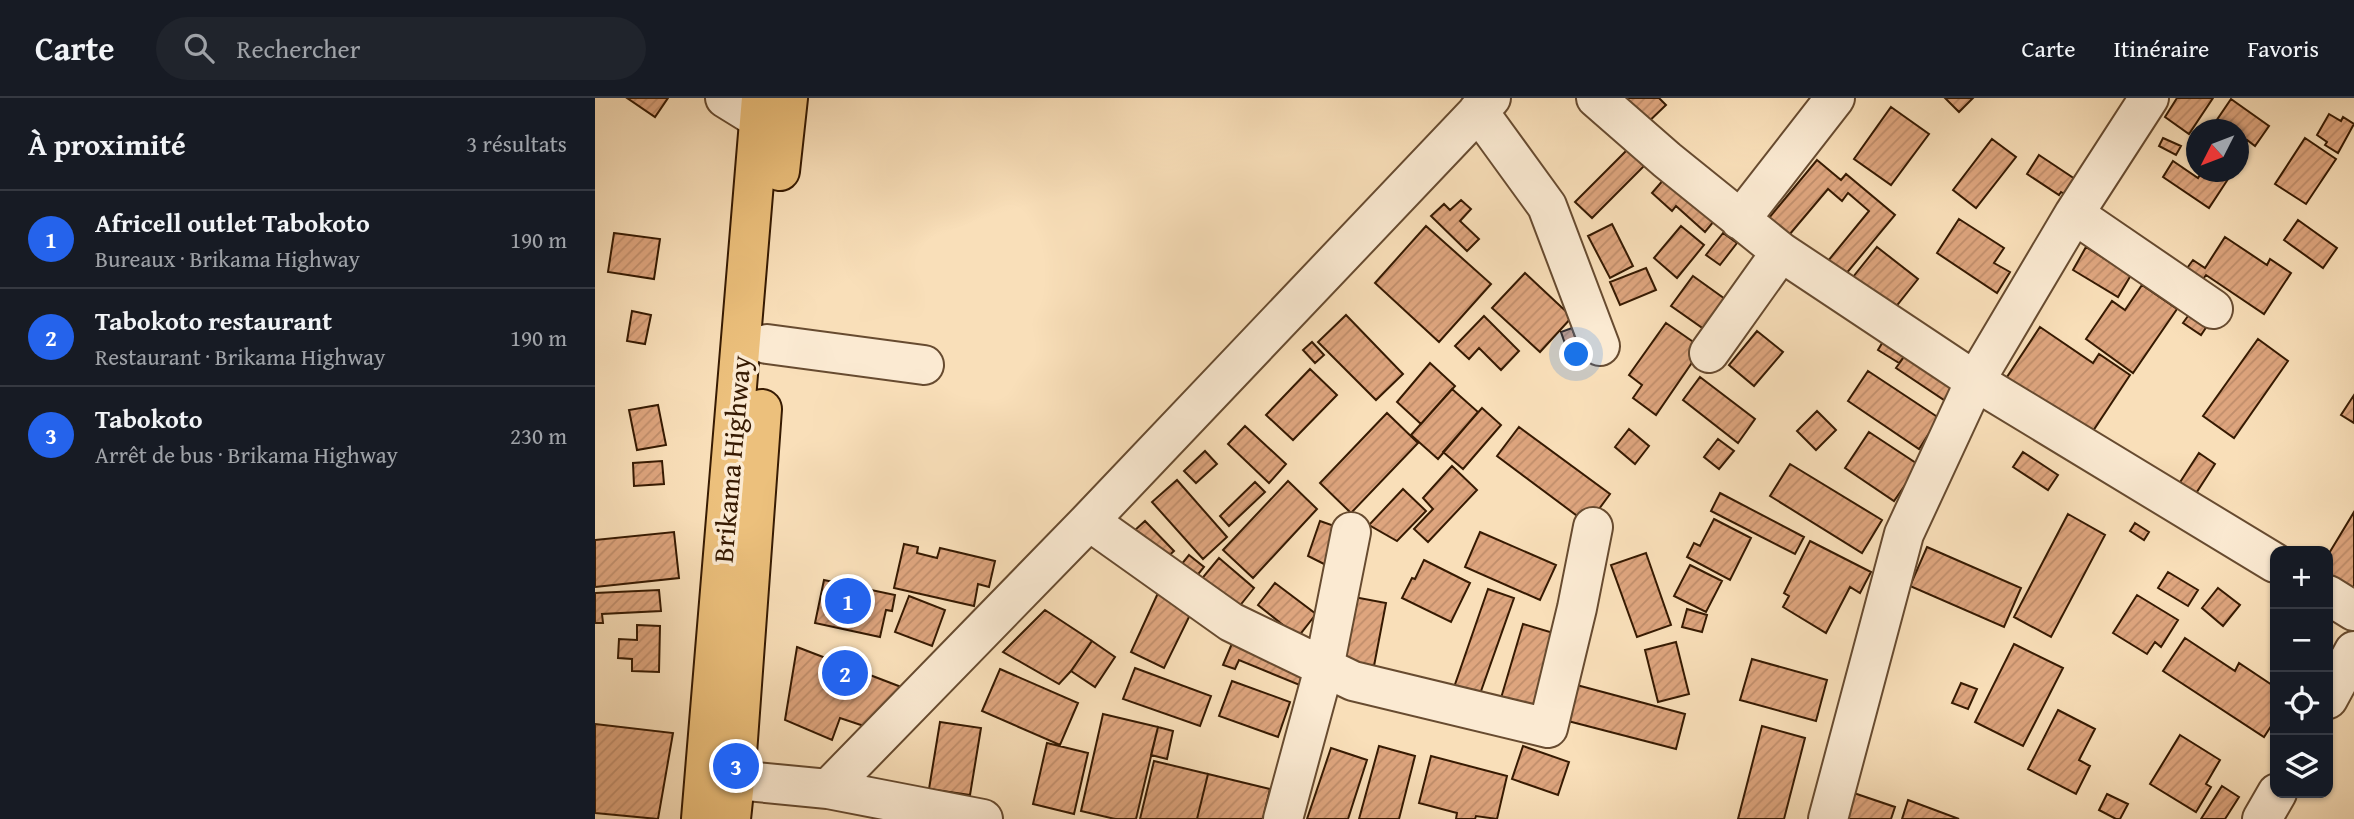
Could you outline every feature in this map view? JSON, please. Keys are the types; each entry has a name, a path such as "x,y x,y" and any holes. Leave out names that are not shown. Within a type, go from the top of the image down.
{"highway":[{"name":"Brikama Highway","path":"701,819 720,779 767,344 777,196 769,105"},
{"name":"Brikama Highway","path":"731,819 720,779 769,105"}],"street":[{"path":"725,98 769,105"},
{"path":"1596,98 1781,252 1975,381 2270,560"},
{"path":"1740,220 1835,98"},
{"path":"1828,819 1904,534 1975,381 2074,214 2150,98"},
{"path":"828,789 1089,521 1485,105 1547,206 1600,346"},
{"path":"2074,214 2213,309"},
{"path":"1709,353 1781,252"},
{"path":"767,344 923,365"},
{"path":"1089,521 1231,622 1324,668 1353,681 1548,729 1593,527"},
{"path":"1283,819 1324,668 1351,532"},
{"path":"2333,598 2354,611"},
{"path":"2333,690 2354,651"},
{"path":"720,779 828,789 983,819"},
{"path":"2262,819 2274,798"}],"building":[{"path":"627,98 668,98 655,117"},
{"path":"1613,98 1659,98 1666,105 1642,128"},
{"path":"1945,98 1973,98 1959,112"},
{"path":"2177,98 2213,98 2199,119 2186,119 2186,132 2165,117"},
{"path":"2231,99 2269,126 2255,146 2249,142 2249,119 2217,119"},
{"path":"1891,107 1929,134 1891,185 1854,159"},
{"path":"2329,114 2341,121 2343,117 2354,124 2338,153 2325,145 2327,142 2317,135"},
{"path":"2163,138 2181,146 2176,155 2159,146"},
{"path":"2305,138 2336,159 2306,204 2275,184"},
{"path":"1992,139 2016,157 1976,208 1953,190"},
{"path":"1630,147 1646,164 1592,218 1575,202"},
{"path":"2039,155 2081,183 2071,198 2061,192 2059,195 2027,174"},
{"path":"1817,160 1841,180 1846,174 1895,215 1840,281 1823,267 1869,211 1848,193 1842,201 1828,189 1784,241 1764,224"},
{"path":"2173,161 2186,170 2186,182 2226,182 2209,208 2163,177"},
{"path":"1665,178 1714,221 1705,232 1676,206 1672,211 1652,193"},
{"path":"1461,200 1471,209 1460,221 1479,239 1467,251 1431,216 1444,204 1450,210"},
{"path":"1959,219 2004,248 1994,263 2010,272 1997,293 1937,253"},
{"path":"2298,220 2337,248 2323,268 2284,240"},
{"path":"1612,224 1633,266 1610,278 1588,236"},
{"path":"1426,226 1491,284 1439,342 1375,283"},
{"path":"1681,226 1704,245 1677,278 1654,258"},
{"path":"614,233 660,239 654,279 608,272"},
{"path":"1723,233 1737,243 1720,265 1706,255"},
{"path":"2225,237 2267,265 2270,259 2291,273 2264,314 2206,275 2198,286 2182,275 2193,260 2205,268"},
{"path":"1877,247 1918,279 1894,309 1853,277"},
{"path":"2086,247 2131,275 2118,297 2073,270"},
{"path":"1646,268 1656,290 1620,305 1610,282"},
{"path":"1525,273 1572,317 1540,352 1492,308"},
{"path":"1693,276 1732,304 1711,334 1671,306"},
{"path":"2142,285 2177,309 2133,373 2086,339 2112,301 2125,310"},
{"path":"2193,309 2211,320 2201,335 2183,323"},
{"path":"632,311 651,315 645,344 627,341"},
{"path":"1346,315 1403,374 1376,400 1318,342"},
{"path":"1484,316 1519,351 1501,370 1479,348 1469,359 1455,346"},
{"path":"1666,323 1702,348 1656,415 1633,398 1642,385 1629,375"},
{"path":"2040,327 2093,363 2099,354 2130,375 2087,440 2003,383"},
{"path":"1572,328 1582,357 1571,361 1561,332"},
{"path":"1757,331 1783,352 1754,386 1729,365"},
{"path":"2258,339 2288,361 2234,438 2203,416"},
{"path":"1884,340 1906,354 1899,363 1878,350"},
{"path":"1312,342 1324,355 1315,363 1303,350"},
{"path":"1906,354 1957,387 1947,402 1896,368"},
{"path":"1430,363 1455,386 1421,424 1397,402"},
{"path":"1310,369 1337,395 1293,440 1266,415"},
{"path":"1868,371 1939,418 1919,449 1848,401"},
{"path":"1700,377 1755,419 1738,443 1683,400"},
{"path":"1452,389 1478,412 1438,459 1411,435"},
{"path":"2354,395 2354,423 2341,415"},
{"path":"658,405 666,445 637,450 629,410"},
{"path":"1482,408 1501,425 1463,469 1443,452"},
{"path":"1817,411 1836,430 1816,450 1797,431"},
{"path":"1387,413 1418,443 1351,513 1320,483"},
{"path":"1245,426 1286,464 1269,483 1228,444"},
{"path":"1519,427 1610,494 1588,524 1497,456"},
{"path":"1629,429 1649,446 1635,464 1615,447"},
{"path":"1869,432 1919,465 1894,501 1845,468"},
{"path":"1718,439 1734,451 1719,469 1704,457"},
{"path":"1205,451 1217,464 1196,483 1184,471"},
{"path":"2023,452 2058,475 2048,490 2013,467"},
{"path":"2199,453 2215,464 2191,501 2175,490"},
{"path":"662,461 664,484 634,486 633,463"},
{"path":"1790,464 1882,520 1862,553 1770,496"},
{"path":"1452,466 1477,490 1428,542 1414,529 1433,509 1423,498"},
{"path":"1177,480 1227,537 1203,559 1152,502"},
{"path":"1288,481 1317,509 1253,578 1223,550"},
{"path":"1255,482 1265,492 1229,526 1220,516"},
{"path":"1403,489 1426,511 1397,541 1369,525"},
{"path":"1720,493 1804,537 1795,554 1711,511"},
{"path":"2354,512 2354,595 2333,582 2333,547"},
{"path":"2068,514 2105,535 2051,637 2014,617"},
{"path":"1714,519 1751,538 1730,580 1687,557 1694,543 1700,546"},
{"path":"1145,521 1174,551 1163,561 1134,531"},
{"path":"1320,521 1343,529 1330,567 1308,556"},
{"path":"2135,523 2149,532 2144,540 2130,531"},
{"path":"674,532 679,578 595,587 595,540"},
{"path":"1480,532 1556,565 1540,600 1465,567"},
{"path":"1810,541 1871,572 1860,593 1850,587 1826,633 1783,607 1789,596 1784,593"},
{"path":"904,544 918,547 917,553 937,558 940,548 995,561 989,587 978,584 974,606 894,588"},
{"path":"1927,547 2021,588 2004,627 1910,586"},
{"path":"1646,553 1671,625 1637,637 1611,565"},
{"path":"1189,555 1204,567 1191,583 1176,571"},
{"path":"1219,558 1254,588 1230,618 1194,588"},
{"path":"1424,560 1470,583 1451,622 1402,598"},
{"path":"1690,565 1722,581 1706,612 1674,596"},
{"path":"2168,572 2198,590 2188,606 2158,588"},
{"path":"824,580 895,595 892,611 886,610 880,637 815,623"},
{"path":"1275,583 1316,614 1298,637 1258,605"},
{"path":"2218,588 2240,605 2223,626 2202,608"},
{"path":"1488,589 1514,598 1475,708 1450,699"},
{"path":"659,590 661,611 602,614 603,623 595,623 595,593"},
{"path":"1158,593 1191,613 1164,668 1131,652"},
{"path":"2137,595 2178,620 2161,647 2155,642 2147,654 2113,633"},
{"path":"909,596 945,610 932,646 895,632"},
{"path":"1354,597 1386,603 1374,666 1342,660"},
{"path":"1687,609 1707,615 1702,632 1682,627"},
{"path":"1045,610 1092,641 1059,684 1003,652"},
{"path":"1523,624 1560,635 1538,710 1501,698"},
{"path":"637,625 660,626 659,672 632,671 632,659 618,658 619,639 637,640"},
{"path":"2185,638 2235,671 2239,663 2270,684 2270,728 2264,737 2163,671"},
{"path":"1092,641 1115,657 1095,687 1071,671"},
{"path":"1233,641 1308,672 1302,686 1239,660 1235,669 1223,665"},
{"path":"1676,642 1689,694 1658,702 1645,650"},
{"path":"2014,644 2063,668 2023,746 1975,722"},
{"path":"797,647 909,690 873,729 840,718 832,740 785,720"},
{"path":"1752,659 1827,680 1816,721 1740,700"},
{"path":"1135,668 1211,696 1200,726 1123,699"},
{"path":"1000,669 1078,703 1060,745 982,711"},
{"path":"1232,681 1290,702 1278,737 1219,716"},
{"path":"1961,683 1977,689 1968,709 1952,703"},
{"path":"1573,684 1685,714 1676,749 1564,720"},
{"path":"2058,710 2095,729 2079,760 2090,766 2076,794 2028,769"},
{"path":"1103,714 1158,727 1136,819 1115,819 1081,811"},
{"path":"940,722 981,728 970,795 929,789"},
{"path":"595,724 673,733 658,819 595,813"},
{"path":"1762,726 1805,738 1784,819 1738,819"},
{"path":"1158,727 1173,731 1167,759 1151,755"},
{"path":"2180,735 2220,760 2206,784 2211,787 2196,812 2150,784"},
{"path":"1047,743 1088,753 1074,814 1033,804"},
{"path":"1379,746 1415,756 1399,819 1359,819"},
{"path":"1523,746 1569,762 1558,795 1512,779"},
{"path":"1331,748 1367,760 1348,819 1307,819"},
{"path":"1431,756 1507,776 1497,819 1476,816 1475,819 1456,819 1457,813 1419,803"},
{"path":"1154,761 1208,774 1197,819 1140,819"},
{"path":"1208,774 1270,789 1263,819 1197,819"},
{"path":"2222,786 2239,797 2225,819 2201,819"},
{"path":"1842,789 1895,807 1891,819 1839,819"},
{"path":"2107,794 2128,804 2120,819 2099,810"},
{"path":"1908,800 1959,819 1902,819"}],"place":[{"name":"Africell outlet Tabokoto","path":"848,601"},
{"name":"Tabokoto restaurant","path":"845,673"},
{"name":"Tabokoto","path":"736,766"}]}
